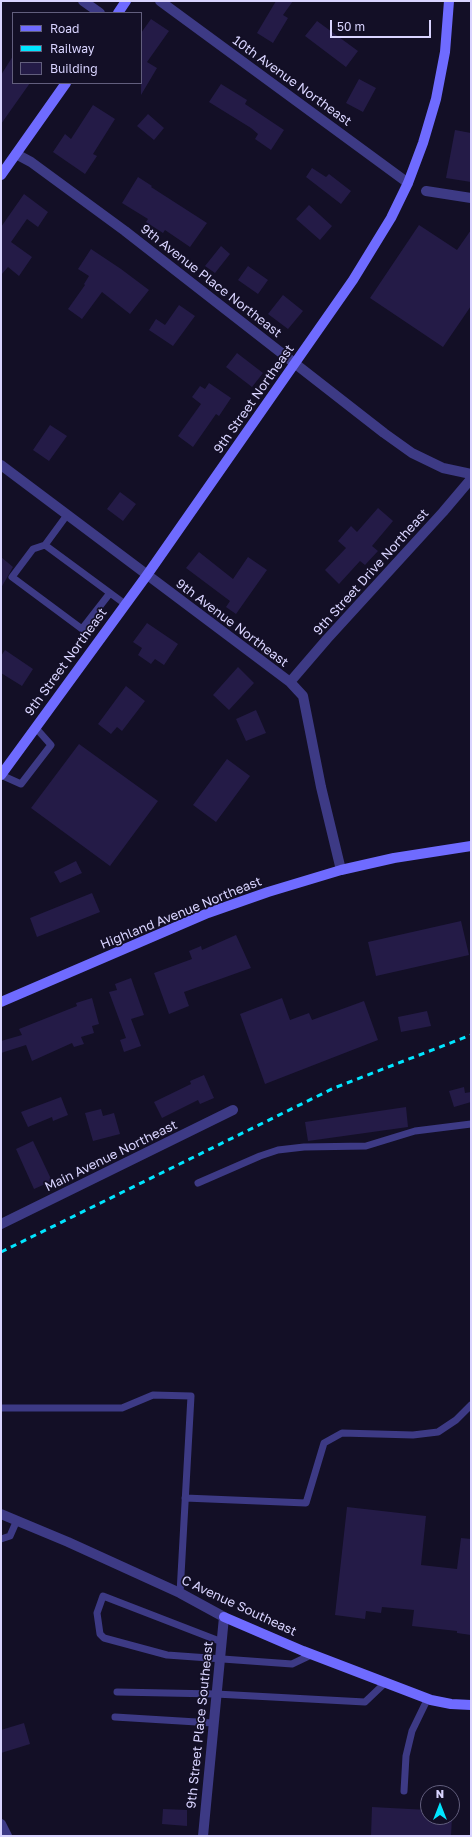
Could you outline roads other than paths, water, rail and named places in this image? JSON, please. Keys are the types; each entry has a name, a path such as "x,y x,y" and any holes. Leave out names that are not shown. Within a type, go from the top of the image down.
{"main road":[{"path":"119,12 126,1"},
{"name":"9th Street Northeast","path":"1,775 147,574 295,363 373,248 391,218 408,182 423,143 436,99 445,52 449,1"},
{"path":"1,175 65,84"},
{"name":"Highland Avenue Northeast","path":"1,1002 208,913 268,892 341,870 394,858 471,846"},
{"name":"C Avenue Southeast","path":"224,1617 313,1654 428,1698 451,1704 471,1705"}],"street":[{"path":"83,1 99,12"},
{"name":"10th Avenue Northeast","path":"160,1 408,182"},
{"name":"9th Avenue Place Northeast","path":"16,154 31,162 125,231 384,433 412,453 443,468 471,474"},
{"path":"426,191 471,198"},
{"name":"9th Avenue Northeast","path":"1,465 290,682 303,696 321,787 341,870"},
{"name":"9th Street Drive Northeast","path":"290,682 471,479"},
{"name":"Main Avenue Northeast","path":"1,1224 233,1110"},
{"name":"C Avenue Southeast","path":"1,1514 180,1593 224,1617"},
{"name":"9th Street Place Southeast","path":"202,1836 224,1617"},
{"path":"1,1824 7,1836"}],"lane":[{"path":"67,515 45,545 33,549 12,577 82,629 110,593"},
{"path":"45,545 125,604"},
{"path":"1,775 21,784 51,745 35,727"},
{"path":"198,1183 260,1156 278,1150 304,1147 366,1146 415,1131 471,1124"},
{"path":"1,1408 122,1408 153,1394 191,1396 180,1593"},
{"path":"185,1498 306,1503 324,1443 342,1433 413,1435 438,1432 456,1420 471,1405"},
{"path":"1,1539 10,1536 16,1520"},
{"path":"222,1642 103,1596 97,1613 100,1634 104,1638 167,1655 292,1664 313,1654"},
{"path":"117,1692 216,1694 365,1702 386,1682"},
{"path":"404,1791 406,1756 412,1731 428,1698"},
{"path":"116,1717 213,1723"}],"railway":[{"path":"1,1252 334,1088 471,1035"}]}
